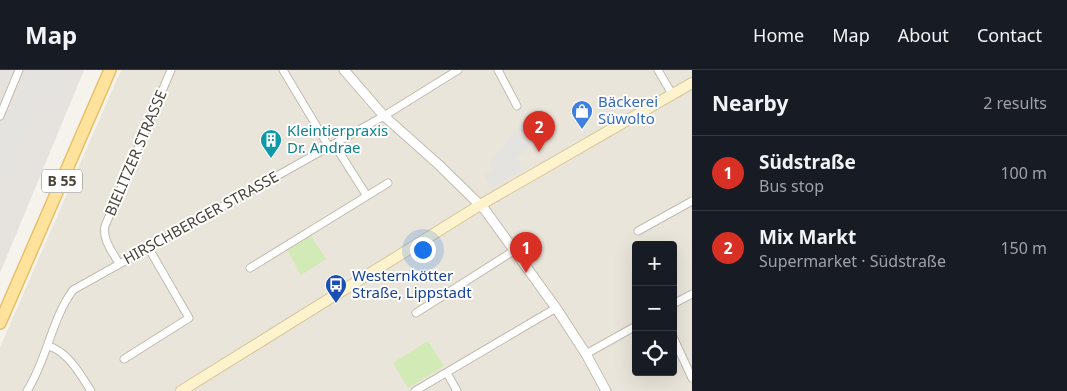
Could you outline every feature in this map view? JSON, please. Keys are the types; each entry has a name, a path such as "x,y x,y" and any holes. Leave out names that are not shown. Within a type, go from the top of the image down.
{"main road":[{"name":"B 55","path":"0,323 110,70"},
{"path":"182,391 480,205 692,83"},
{"name":"B 55","path":"0,314 12,292"}],"street":[{"path":"0,116 18,70"},
{"name":"BIELITZER STRASSE","path":"120,264 105,238 105,226 171,70"},
{"path":"283,70 367,196"},
{"name":"HIRSCHBERGER STRASSE","path":"26,391 49,346 67,298 73,290 384,116 458,70"},
{"path":"498,70 516,106"},
{"path":"658,70 672,94"},
{"path":"347,72 384,116 438,164 480,205 556,308 586,354 606,391"},
{"path":"250,268 388,184"},
{"path":"638,231 692,201"},
{"path":"124,359 190,318 148,247"},
{"path":"416,313 515,250"},
{"path":"677,302 692,294"},
{"path":"415,391 556,308"},
{"path":"586,354 632,328"},
{"path":"49,346 64,355 74,365 91,391"},
{"path":"677,346 692,378"},
{"path":"447,373 457,391"}],"shaded area":[{"path":"0,70 84,70 0,273"},
{"path":"32,70 73,70 57,104 40,97 1,185 0,142"},
{"path":"121,70 692,70 692,391 0,391 0,347"},
{"path":"535,109 550,125 542,127 534,136 536,138 529,142 532,148 516,157 523,170 492,189 484,176 493,167 489,163"}],"green space":[{"path":"311,236 326,259 301,275 287,250"},
{"path":"428,341 444,366 408,388 393,363"}],"place":[{"name":"Bäckerei Süwolto","path":"582,130"},
{"name":"Mix Markt","path":"539,152"},
{"name":"Kleintierpraxis Dr. Andrae","path":"271,159"},
{"name":"Südstraße","path":"526,273"},
{"name":"Westernkötter Straße, Lippstadt","path":"336,304"}]}
